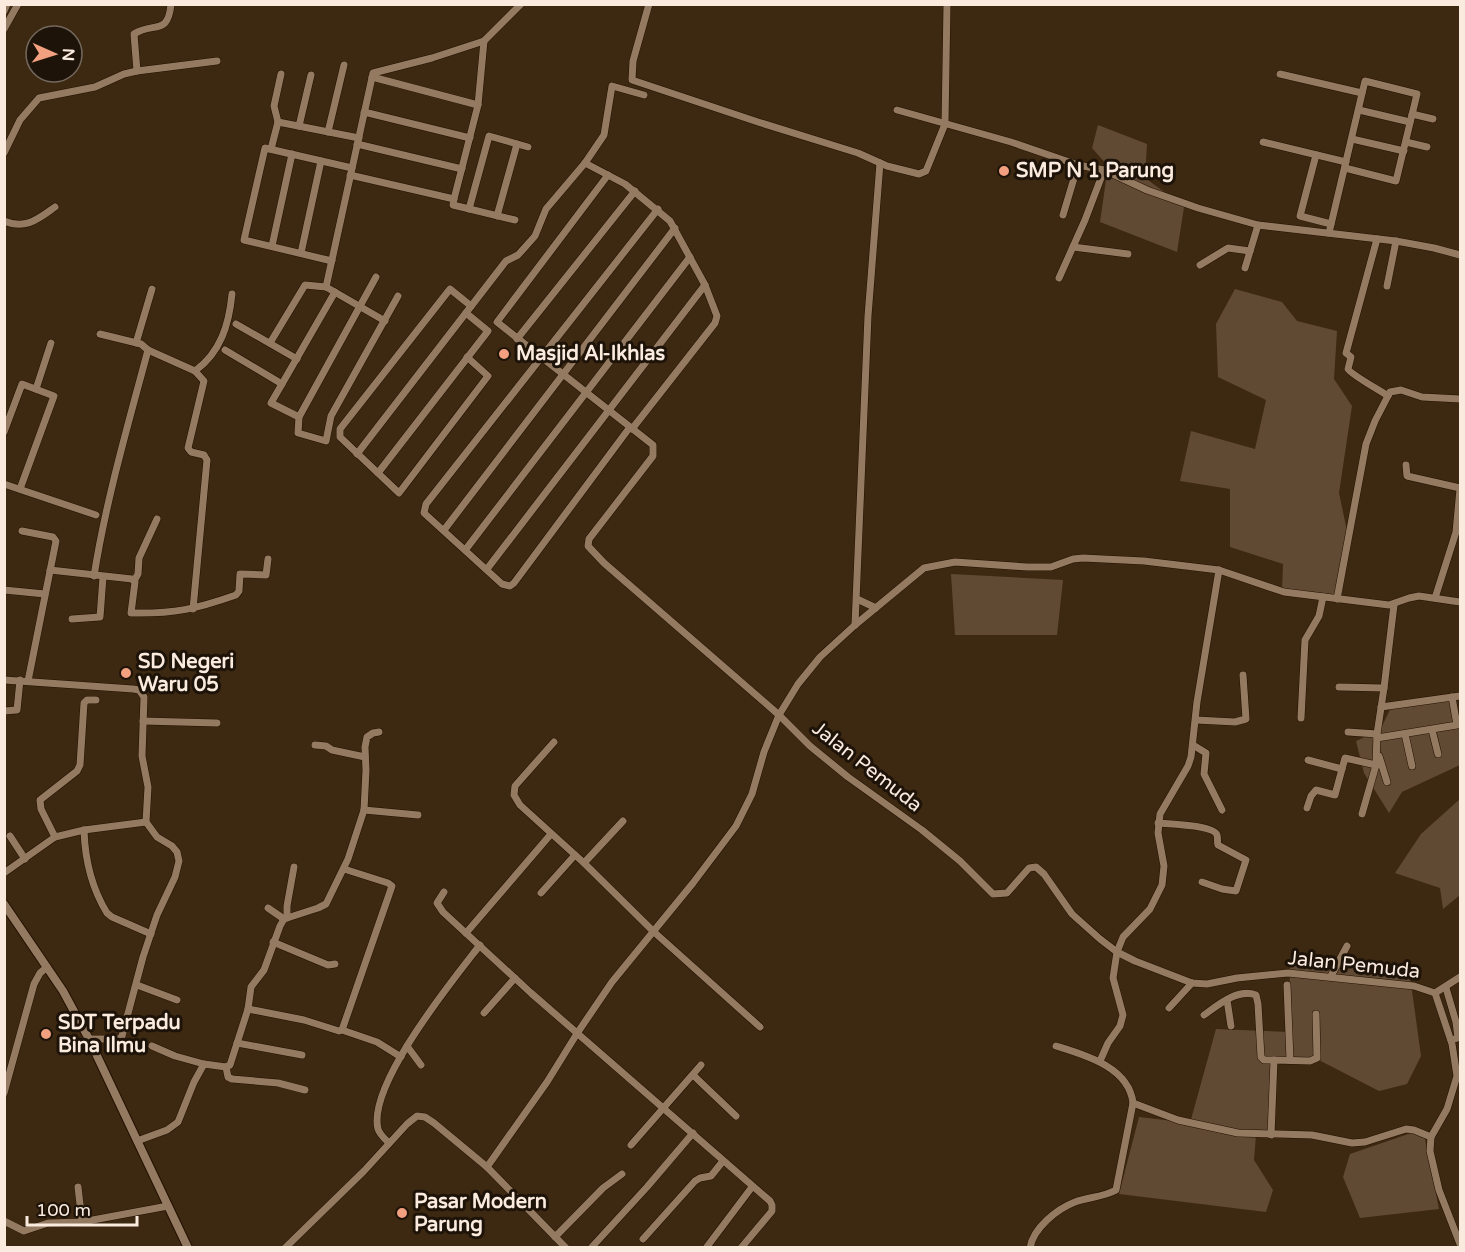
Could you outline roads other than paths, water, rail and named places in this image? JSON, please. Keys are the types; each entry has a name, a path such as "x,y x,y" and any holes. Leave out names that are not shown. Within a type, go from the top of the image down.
{"street":[{"path":"4,11 7,4"},
{"path":"4,29 18,4"},
{"path":"137,71 134,34 165,24 171,4"},
{"path":"326,287 372,74 484,41 521,4"},
{"path":"650,4 633,61 632,80 858,153 880,163 924,174 945,124 947,4"},
{"path":"484,41 478,105 453,205 515,220"},
{"path":"4,153 20,120 39,98 95,87 113,78 137,71 217,61"},
{"path":"328,132 344,65"},
{"path":"271,149 278,122 274,106 281,74"},
{"path":"1280,74 1362,93"},
{"path":"299,126 311,75"},
{"path":"372,77 478,105"},
{"path":"1263,142 1316,155 1345,165 1396,181 1417,94 1365,81 1359,110 1345,165 1329,233"},
{"path":"357,454 506,261 518,255 535,236 546,209 604,135 612,86 644,95"},
{"path":"897,110 1011,142 1078,165 1104,170 1147,190 1198,208 1258,225 1396,241 1461,255"},
{"path":"1359,110 1410,123"},
{"path":"364,112 470,138"},
{"path":"1412,114 1433,119"},
{"path":"278,122 328,132 462,169"},
{"path":"469,209 489,136 528,147"},
{"path":"1352,139 1404,151"},
{"path":"1406,142 1427,147"},
{"path":"497,216 518,144"},
{"path":"332,261 244,240 264,148 321,161 351,172 454,199"},
{"path":"272,246 292,154"},
{"path":"1316,155 1300,216 1331,224"},
{"path":"301,254 321,161"},
{"path":"585,162 635,191 658,209 675,228 705,285 717,312 717,319 514,583 510,586 502,584 424,513 426,504 658,209"},
{"path":"855,625 868,316 880,163"},
{"path":"1063,215 1078,165"},
{"path":"1059,278 1104,170"},
{"name":"Jalan Pemuda","path":"608,175 497,322 653,445 654,453 589,539 588,546 604,564 779,715 810,746 848,777 922,830 960,861 993,894 1007,893 1029,868 1036,867 1072,914 1117,952 1161,973 1191,984 1207,984 1278,973 1331,976 1414,986 1436,993 1461,977"},
{"path":"517,339 635,191"},
{"path":"4,221 12,224 28,224 55,207"},
{"path":"1245,268 1258,225"},
{"path":"444,530 675,228"},
{"path":"1377,239 1346,353 1351,357 1348,369 1350,373 1388,396"},
{"path":"1387,286 1396,241"},
{"path":"1073,247 1128,254"},
{"path":"1200,265 1228,248 1250,251"},
{"path":"466,549 690,257"},
{"path":"376,277 299,417 298,433 326,441 331,416 398,296"},
{"path":"270,344 305,285 326,287 385,321"},
{"path":"487,569 705,285"},
{"path":"467,357 489,376 399,493 340,437 340,429 450,289 471,306"},
{"path":"136,343 152,290"},
{"path":"299,417 271,403 335,292"},
{"path":"195,371 206,363 221,340 229,318 232,294"},
{"path":"378,473 488,331 466,313"},
{"path":"236,324 297,359"},
{"path":"100,334 141,344 148,350 195,371 204,383 188,448 190,451 204,455 207,460 193,609"},
{"path":"36,389 51,343"},
{"path":"94,576 122,448 148,350"},
{"path":"225,350 282,384"},
{"path":"4,432 22,384 54,396 20,489"},
{"path":"1337,599 1366,444 1390,392 1395,390 1422,397 1461,399"},
{"path":"1406,465 1407,476 1461,489 1456,532 1435,598"},
{"path":"4,484 96,515"},
{"path":"157,519 139,558 131,614 175,613 236,595 239,591 240,574 266,574 268,559"},
{"path":"4,711 17,710 45,594 55,539 22,531"},
{"path":"487,1167 547,1082 616,976 693,883 742,816 752,794 764,752 779,715 798,684 814,663 855,625 920,571 931,566 955,562 1051,567 1072,559 1118,559 1219,570 1284,592 1337,599 1394,605 1413,597 1461,602"},
{"path":"50,570 134,581"},
{"path":"1100,1061 1124,1015 1113,978 1117,952 1123,937 1149,909 1162,885 1164,866 1158,823 1164,805 1188,766 1219,570"},
{"path":"72,619 100,617 103,577"},
{"path":"4,590 45,594"},
{"path":"1301,718 1305,640 1319,616 1323,597"},
{"path":"857,599 876,608"},
{"path":"1362,814 1376,765 1377,736 1394,605"},
{"path":"1196,720 1235,722 1246,719 1244,675"},
{"path":"4,680 139,690 144,697 142,766 148,787 146,822 157,837 172,846 177,852 179,861 175,877 160,907 151,934 122,1036 119,1039 89,1039"},
{"path":"1339,687 1384,688"},
{"path":"1381,707 1461,696"},
{"path":"1348,732 1377,736 1405,734 1457,725 1452,697"},
{"path":"55,837 41,809 40,800 77,771 80,765 84,703 87,700 96,700"},
{"path":"143,722 217,723"},
{"path":"1432,730 1438,754"},
{"path":"268,908 286,919 318,909 326,904 344,869 364,810 367,737 379,732"},
{"path":"1405,734 1412,766"},
{"path":"554,742 515,786 513,793 520,805 584,863 654,932 760,1027"},
{"path":"315,745 365,757"},
{"path":"1193,745 1206,753 1204,774 1222,810"},
{"path":"1378,751 1387,782"},
{"path":"1307,808 1316,790 1335,795 1345,758 1376,765"},
{"path":"1308,760 1342,769"},
{"path":"364,810 418,815"},
{"path":"584,863 623,821"},
{"path":"4,873 55,837 84,830 146,822"},
{"path":"1158,823 1200,827 1215,832 1218,845 1246,860 1236,891 1222,890 1202,882"},
{"path":"84,830 88,870 107,913 151,934"},
{"path":"466,933 551,834"},
{"path":"10,836 25,858"},
{"path":"541,893 574,855"},
{"path":"152,1046 175,1056 204,1064 226,1067 232,1062 248,1009 248,995 251,987 264,970 273,942 286,919 294,867"},
{"path":"342,1030 392,886 344,869"},
{"path":"444,892 438,899 438,906 466,933 770,1201 772,1209 741,1248"},
{"path":"4,904 63,992 89,1039 188,1248"},
{"path":"273,942 328,965 335,964"},
{"path":"389,1143 381,1135 378,1126 383,1092 414,1033 480,945"},
{"path":"1331,976 1347,946"},
{"path":"4,1093 8,1067 34,984 40,973 47,967"},
{"path":"484,1013 515,978"},
{"path":"1169,1008 1191,984"},
{"path":"137,985 177,1000"},
{"path":"1287,985 1290,1060"},
{"path":"1446,988 1456,1022 1456,1038"},
{"path":"1204,1016 1227,1000 1244,993 1256,995 1261,1057 1264,1060 1312,1061 1317,1058 1316,1014"},
{"name":"Jalan Pemuda","path":"1431,1137 1447,1109 1457,1078 1456,1038 1436,993"},
{"path":"1227,1000 1231,1026"},
{"path":"248,1009 342,1030 378,1042 401,1057"},
{"path":"237,1043 302,1055"},
{"path":"407,1046 420,1065"},
{"path":"1030,1248 1031,1240 1048,1219 1073,1203 1116,1190 1133,1103 1132,1095 1111,1068 1100,1061 1056,1046"},
{"path":"1271,1135 1274,1060"},
{"path":"137,1142 167,1130 178,1122 204,1064"},
{"path":"631,1145 701,1065"},
{"path":"226,1067 228,1077 232,1079 278,1083 304,1090"},
{"path":"693,1075 736,1116"},
{"path":"1133,1103 1178,1120 1238,1133 1312,1136 1346,1143 1358,1143 1410,1129 1431,1137 1430,1150 1433,1168 1461,1244"},
{"path":"285,1248 414,1118 422,1116 434,1123 487,1167 566,1248"},
{"path":"591,1248 648,1187 693,1133"},
{"path":"643,1239 695,1181 711,1176 723,1161"},
{"path":"555,1237 603,1188 622,1174"},
{"path":"78,1187 82,1222"},
{"path":"706,1248 752,1187"},
{"path":"4,1221 24,1231 48,1223 82,1222 168,1206"}],"place":[{"name":"SMP N 1 Parung","path":"1004,171"},
{"name":"Masjid Al-Ikhlas","path":"504,354"},
{"name":"SD Negeri Waru 05","path":"126,673"},
{"name":"SDT Terpadu Bina Ilmu","path":"46,1034"},
{"name":"Pasar Modern Parung","path":"402,1213"}]}
